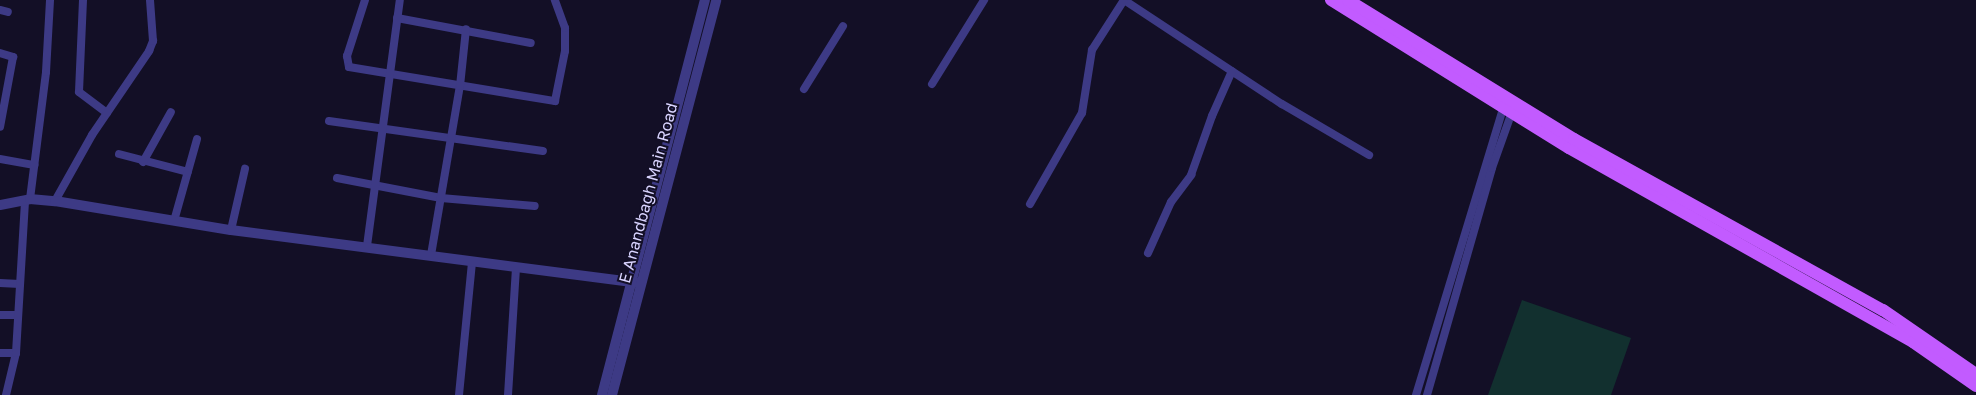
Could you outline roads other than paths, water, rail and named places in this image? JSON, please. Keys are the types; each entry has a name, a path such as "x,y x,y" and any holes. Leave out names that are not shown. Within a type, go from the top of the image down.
{"main road":[{"path":"1331,0 1509,105"},
{"path":"1348,0 1509,105 1682,213 1847,297 1976,374"},
{"path":"1865,307 1976,386"}],"street":[{"path":"6,395 16,353 28,200 46,72 50,0"},
{"path":"83,0 79,92 107,113"},
{"path":"54,201 107,113 150,51 153,41 150,0"},
{"path":"365,0 346,61 349,67 389,71 460,86 555,101 564,51 565,28 556,0"},
{"path":"367,246 385,130 389,71 400,0"},
{"name":"E Anandbagh Main Road","path":"612,395 635,282 705,0"},
{"name":"E Anandbagh Main Road","path":"602,395 716,0"},
{"path":"932,84 984,0"},
{"path":"1030,204 1082,114 1092,50 1124,0 1232,71 1369,155"},
{"path":"397,18 466,29 531,43"},
{"path":"804,89 843,26"},
{"path":"431,255 460,86 466,29"},
{"path":"0,53 13,57 0,128"},
{"path":"1148,253 1171,202 1191,175 1212,116 1232,71"},
{"path":"1416,395 1509,105"},
{"path":"1426,395 1509,105"},
{"path":"143,162 171,112"},
{"path":"329,120 451,140 543,151"},
{"path":"174,221 196,139"},
{"path":"119,154 143,162 188,172"},
{"path":"0,159 34,165"},
{"path":"232,230 245,169"},
{"path":"338,178 441,198 535,206"},
{"path":"0,204 28,200 54,201 232,230 635,282"},
{"path":"459,395 472,262"},
{"path":"508,395 516,268"},
{"path":"0,284 20,284"},
{"path":"0,315 18,316"},
{"path":"1430,352 1438,354"},
{"path":"0,353 16,353"}]}
